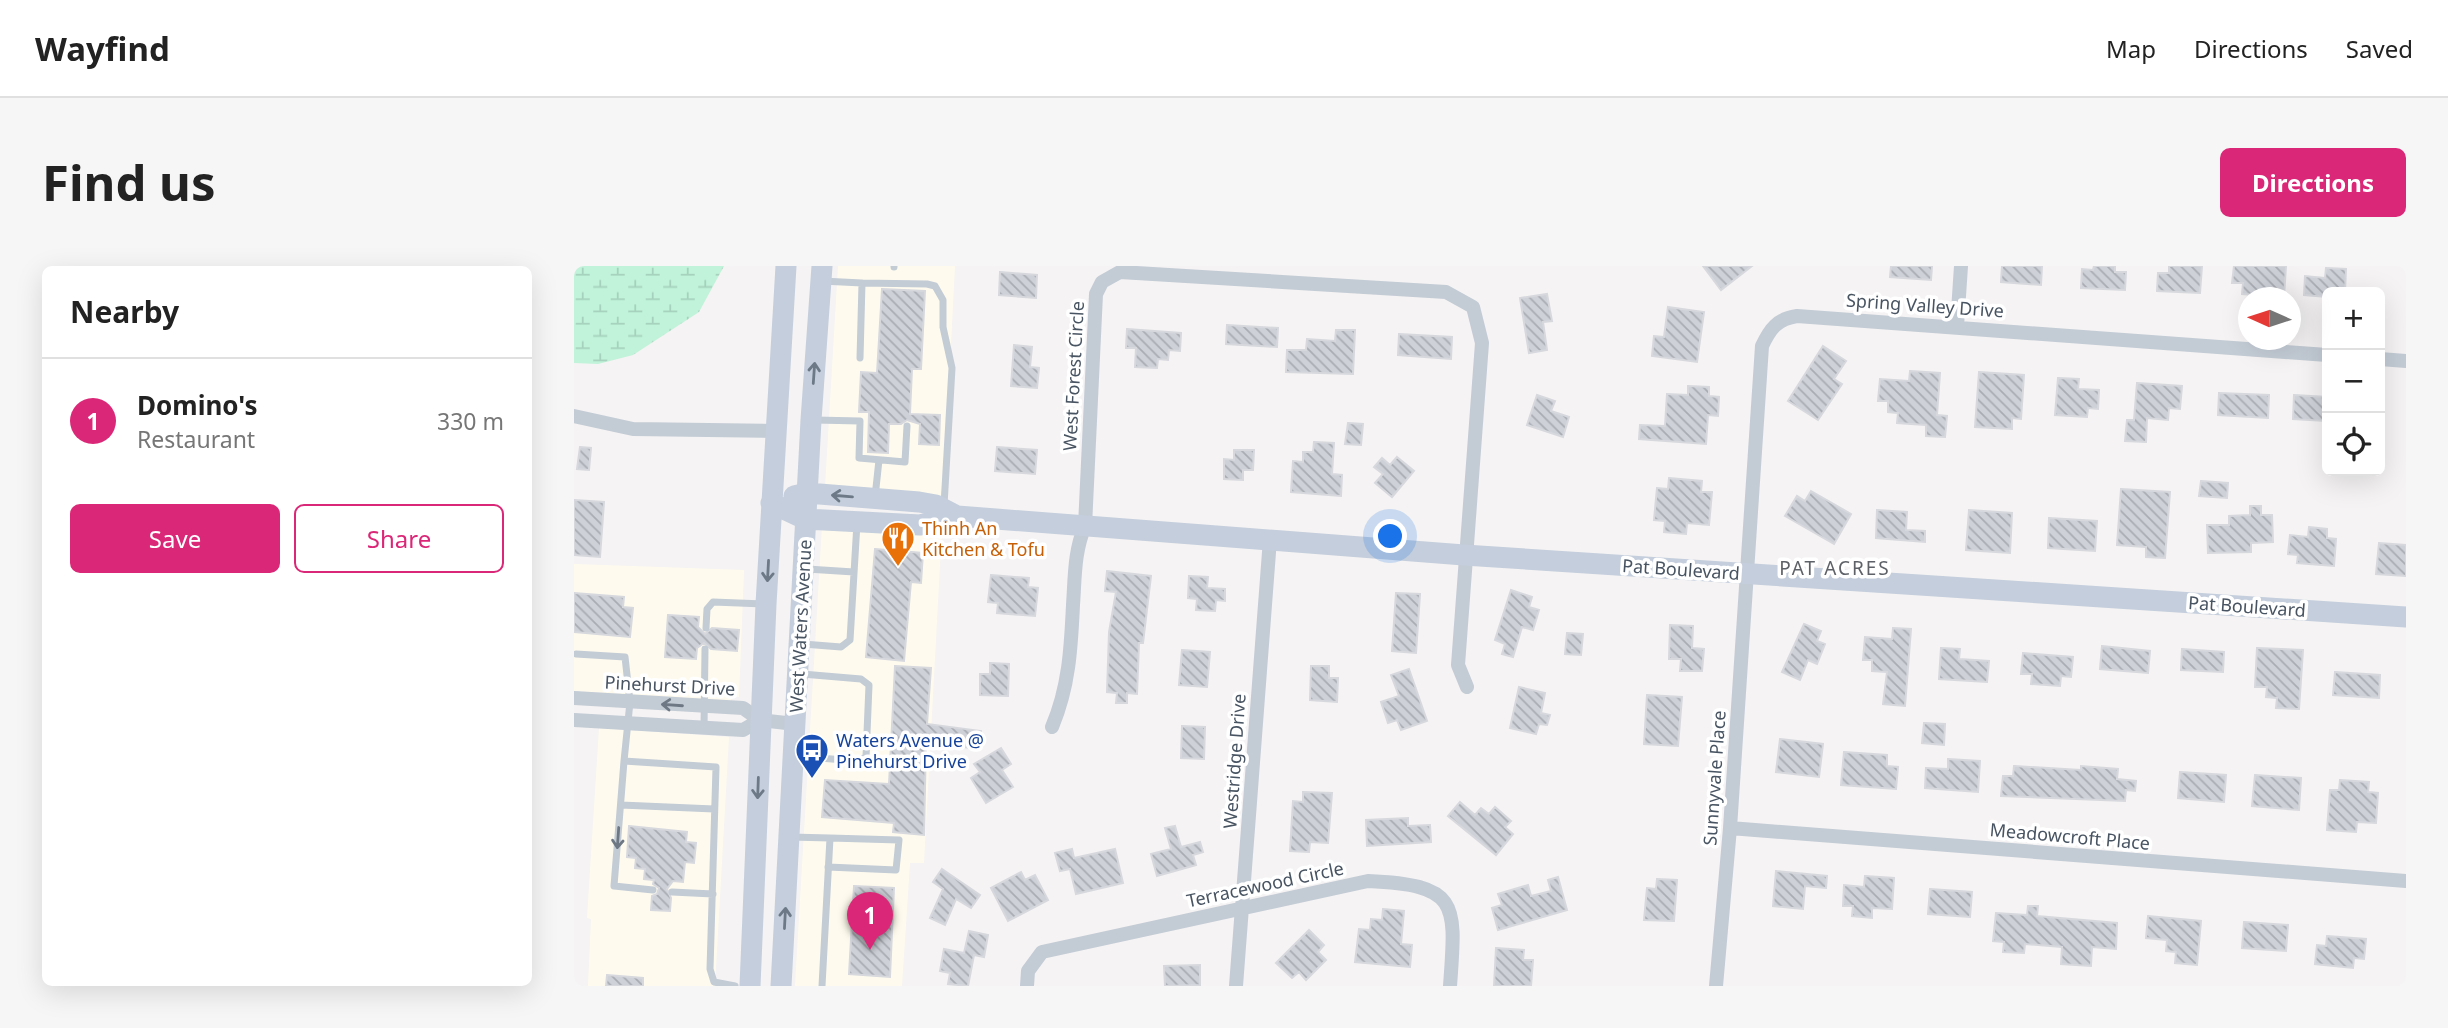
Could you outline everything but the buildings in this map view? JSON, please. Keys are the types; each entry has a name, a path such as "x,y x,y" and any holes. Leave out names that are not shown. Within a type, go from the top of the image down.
{"street":[{"name":"West Waters Avenue","path":"750,986 760,720 786,266"},
{"path":"1957,326 1961,266"},
{"name":"West Forest Circle","path":"1052,727 1064,699 1070,653 1076,547 1085,526 1096,294 1102,282 1114,274 1127,271 1446,292 1474,307 1482,344 1464,555 1458,665 1467,687"},
{"name":"West Waters Avenue","path":"781,986 811,419 822,273"},
{"name":"Spring Valley Drive","path":"1747,573 1762,346 1770,328 1784,318 1797,316 1957,326 2322,355"},
{"path":"2385,359 2406,361"},
{"path":"574,416 633,429 775,431"},
{"name":"Pat Boulevard","path":"771,503 807,493 919,502 950,512 1085,526 1270,538 1464,555 2406,617"},
{"path":"771,503 806,519"},
{"name":"Pat Boulevard","path":"806,519 920,525 950,512"},
{"name":"Westridge Drive","path":"1236,986 1270,538"},
{"name":"Sunnyvale Place","path":"1716,986 1730,828 1747,573"},
{"name":"Pinehurst Drive","path":"574,698 743,708 760,720 795,724"},
{"name":"Pinehurst Drive","path":"574,720 743,730 760,720"},
{"name":"Meadowcroft Place","path":"1730,828 2406,881"},
{"name":"Terracewood Circle","path":"1027,986 1028,971 1042,952 1368,881 1415,883 1445,900 1454,924 1450,986"}],"lane":[{"path":"822,273 862,283 927,284 935,286 943,300 943,327 953,368 950,512"},
{"path":"860,358 862,283"},
{"path":"811,419 860,421 859,458 905,462 907,426"},
{"path":"875,498 879,460"},
{"path":"799,643 846,645 850,640 857,521"},
{"path":"803,569 854,572"},
{"path":"706,628 708,609 713,602 766,604"},
{"path":"704,728 705,649"},
{"path":"576,654 625,656 628,723 614,886 653,890"},
{"path":"793,756 857,761 866,757 871,690 861,679 798,674"},
{"path":"624,761 716,767 710,969 714,982 736,986"},
{"path":"620,808 714,809"},
{"path":"789,837 898,840 896,870 828,867"},
{"path":"822,986 830,838"},
{"path":"671,892 713,894"}],"shaded area":[{"path":"838,266 955,266 943,501 825,487"},
{"path":"822,526 942,527 924,863 910,863 902,986 795,986"},
{"path":"574,564 744,570 739,697 731,696 731,701 574,691"},
{"path":"599,728 729,737 715,986 588,986 591,919 587,918"}],"green space":[{"path":"574,266 724,266 699,312 633,355 598,364 574,363"}],"place":[{"name":"Thinh An Kitchen & Tofu","path":"898,568"},
{"name":"Waters Avenue @ Pinehurst Drive","path":"812,780"},
{"name":"Domino's","path":"870,950"}],"district":[{"name":"PAT ACRES","path":"1835,568"}]}
